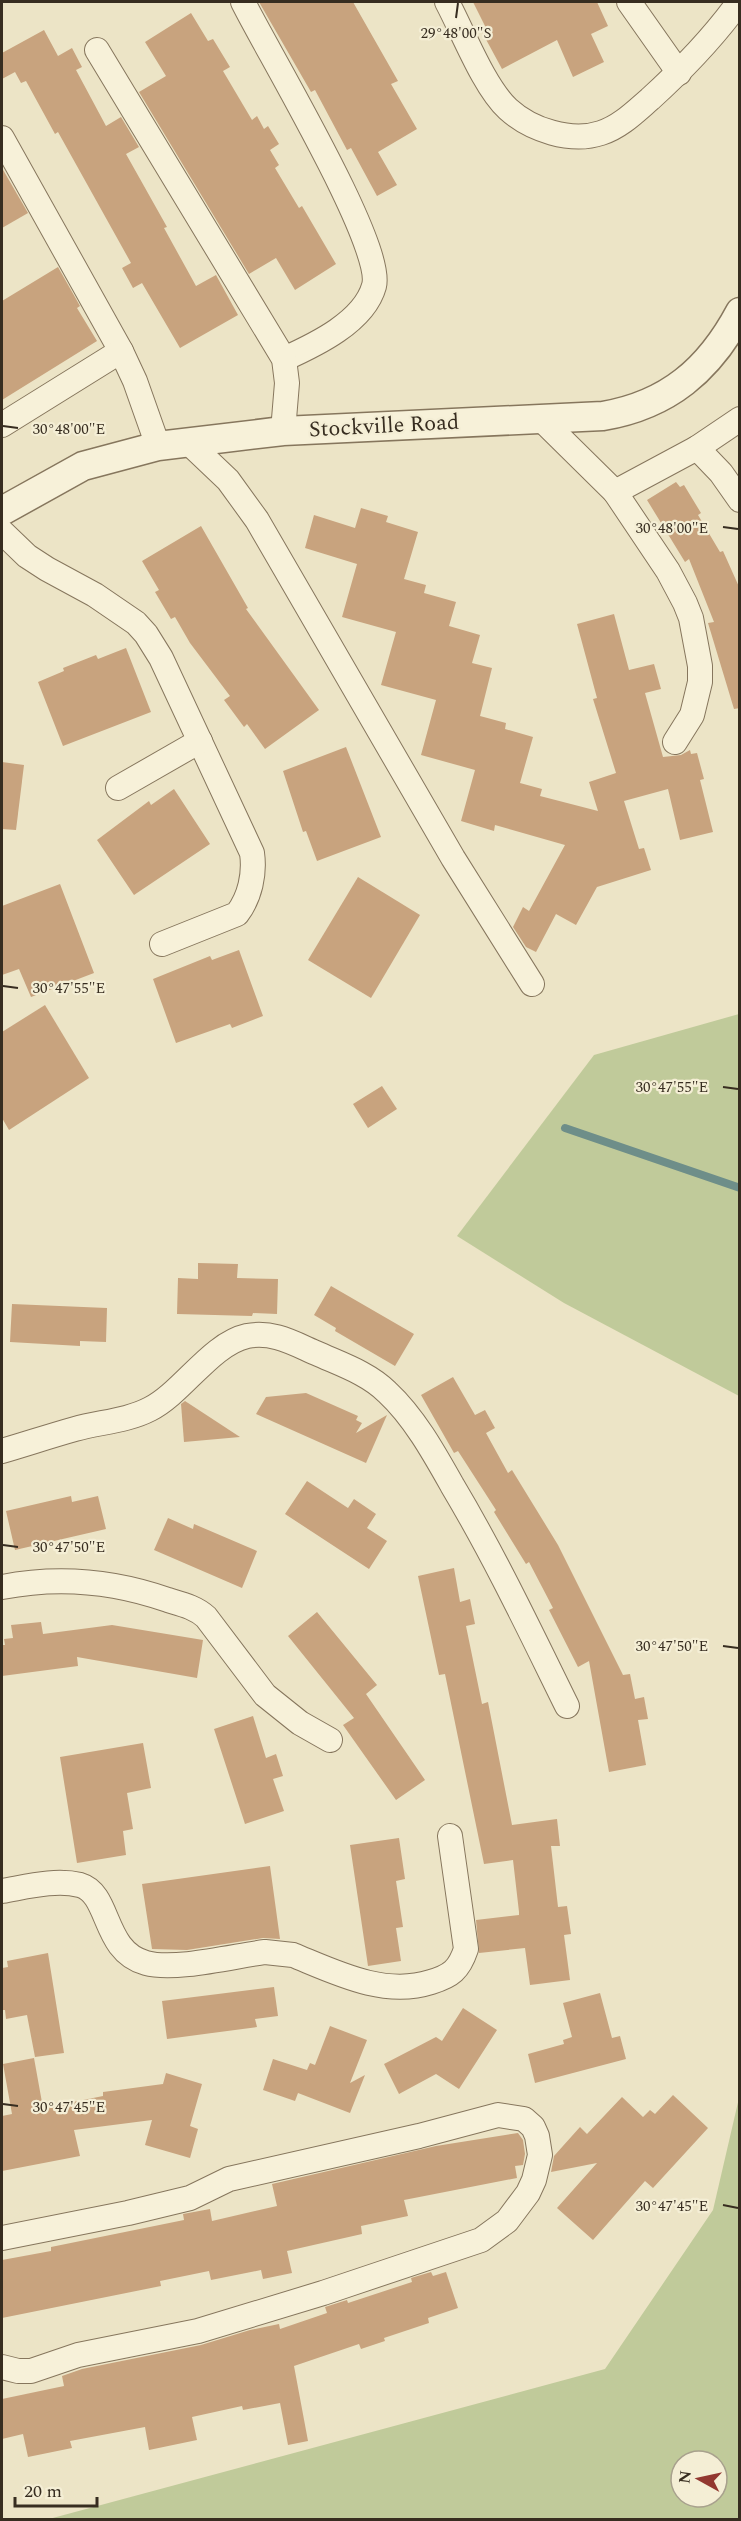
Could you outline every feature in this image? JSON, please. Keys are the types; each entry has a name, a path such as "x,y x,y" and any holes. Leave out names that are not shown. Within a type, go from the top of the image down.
{"street":[{"path":"243,2 346,194 370,251 375,271 370,294 348,321 319,342 284,359"},
{"path":"447,2 490,86 506,108 522,120 540,128 573,137 588,137 603,133 632,116 679,73 719,30 739,2"},
{"path":"629,2 679,73"},
{"path":"97,50 284,359 287,383 283,430"},
{"path":"2,138 121,351 135,381 158,446"},
{"name":"Stockville Road","path":"2,511 83,466 158,446 283,430 603,416 630,412 656,401 680,386 703,365 718,347 740,312"},
{"path":"2,425 121,351"},
{"path":"541,419 615,492 668,571 685,603 691,618 700,666 700,682 692,715 675,742"},
{"path":"615,492 698,448 740,419"},
{"path":"188,442 228,480 257,520 453,858 532,984"},
{"path":"698,448 721,473 740,500"},
{"path":"2,532 27,556 95,595 136,623 146,634 161,658 252,853 254,865 252,877 245,900 237,914 162,944"},
{"path":"118,788 200,741"},
{"path":"2,1451 76,1429 142,1413 158,1405 212,1358 238,1340 267,1334 284,1338 367,1377 387,1391 400,1406 445,1472 478,1528 567,1706"},
{"path":"2,1587 32,1582 98,1583 150,1593 193,1608 206,1617 265,1695 300,1723 330,1740"},
{"path":"2,1891 57,1884 85,1887 97,1897 119,1945 144,1962 167,1965 273,1953 293,1955 364,1982 400,1988 412,1987 449,1977 461,1964 466,1949 450,1836"},
{"path":"2,2238 190,2198 202,2190 229,2179 419,2136 498,2115 524,2119 533,2127 537,2136 540,2155 528,2193 500,2229 481,2240 323,2293 198,2331 78,2355 31,2371 2,2367"}],"green space":[{"path":"740,1014 739,1396 564,1303 457,1236 594,1055"},
{"path":"739,2098 739,2519 49,2519 605,2369 713,2210"}],"building":[{"path":"259,2 353,2 398,81 391,84 417,129 378,152 397,185 377,196 351,148 347,150 315,90 311,92"},
{"path":"473,2 597,2 608,26 591,34 604,62 573,77 557,40 502,69 482,32 487,30"},
{"path":"191,13 208,41 213,39 230,67 223,71 252,120 257,116 264,129 268,126 279,144 270,150 279,165 275,168 299,208 302,206 336,264 295,290 276,258 249,274 139,92 166,76 145,42"},
{"path":"44,30 58,56 72,48 82,67 76,70 106,126 121,117 139,147 126,154 167,227 164,228 196,286 216,275 238,315 180,348 142,283 133,288 122,268 131,263 58,132 55,134 26,81 21,83 15,72 2,79 2,53"},
{"path":"2,168 28,213 2,228"},
{"path":"58,267 80,306 77,308 97,341 2,400 2,301"},
{"path":"676,482 680,487 684,485 701,513 698,515 720,552 723,551 740,589 740,708 734,709 708,623 714,622 689,559 685,562 647,500"},
{"path":"361,508 388,516 386,522 418,532 404,579 426,585 424,593 456,602 449,626 480,635 472,663 492,668 480,716 506,723 505,729 533,737 520,783 542,789 540,796 598,811 589,782 616,773 593,699 597,698 577,624 614,614 629,670 654,664 661,689 645,693 663,757 681,755 690,750 691,754 697,753 704,779 700,780 713,832 680,840 668,789 624,801 639,849 644,848 651,870 597,887 576,925 556,914 536,952 526,947 513,927 523,907 529,911 565,845 495,825 494,831 461,821 475,770 421,755 436,700 381,685 396,632 342,617 357,564 305,548 314,515 355,528"},
{"path":"201,526 248,608 246,609 319,710 265,749 247,724 244,727 224,700 230,696 190,643 175,617 171,619 155,592 159,590 142,561"},
{"path":"126,648 151,712 63,746 38,682 64,671 63,668 96,655 98,659"},
{"path":"346,747 381,837 317,861 306,831 303,832 283,771"},
{"path":"2,762 24,765 16,830 2,829"},
{"path":"174,789 210,844 134,895 97,840 149,801 151,805"},
{"path":"358,877 420,915 371,998 308,960"},
{"path":"60,884 94,973 31,997 19,969 2,975 2,906"},
{"path":"239,950 263,1016 232,1028 230,1024 176,1043 153,979 210,956 212,960"},
{"path":"45,1005 89,1078 9,1130 2,1118 2,1032"},
{"path":"382,1086 397,1109 368,1128 353,1104"},
{"path":"198,1263 238,1264 237,1278 278,1279 277,1314 253,1313 252,1316 177,1314 178,1278 198,1279"},
{"path":"331,1286 414,1334 395,1366 335,1331 336,1328 314,1315"},
{"path":"12,1304 107,1308 106,1342 80,1341 80,1346 10,1342"},
{"path":"453,1377 475,1415 485,1410 495,1428 486,1433 508,1473 512,1470 558,1545 623,1675 630,1674 635,1699 644,1697 648,1719 638,1720 646,1765 609,1772 589,1661 578,1667 549,1610 553,1608 529,1562 526,1564 494,1512 496,1510 458,1451 454,1453 421,1395"},
{"path":"306,1393 358,1416 356,1420 362,1423 356,1433 387,1415 366,1463 256,1414 266,1397"},
{"path":"185,1401 240,1437 184,1442 181,1404"},
{"path":"307,1481 348,1508 354,1499 376,1514 367,1528 387,1541 369,1569 285,1514"},
{"path":"71,1496 72,1502 98,1496 106,1529 15,1550 6,1511"},
{"path":"168,1518 193,1529 194,1524 257,1551 242,1588 154,1550"},
{"path":"454,1568 460,1602 470,1599 475,1624 466,1626 482,1704 488,1702 512,1825 557,1819 560,1846 551,1846 558,1907 567,1906 571,1934 564,1935 570,1980 530,1985 525,1948 479,1953 476,1920 519,1915 519,1912 513,1860 484,1864 445,1674 439,1675 418,1576"},
{"path":"317,1612 377,1685 366,1694 425,1780 396,1800 343,1725 354,1718 288,1636"},
{"path":"41,1622 43,1634 112,1625 203,1640 197,1678 77,1657 78,1666 2,1676 2,1645 5,1645 4,1639 13,1638 11,1625"},
{"path":"253,1716 266,1758 276,1754 283,1776 273,1779 284,1811 245,1824 214,1729"},
{"path":"143,1743 151,1788 127,1793 133,1829 123,1831 126,1855 77,1863 60,1757"},
{"path":"399,1838 405,1879 396,1881 403,1927 396,1928 401,1961 368,1966 350,1845"},
{"path":"270,1866 280,1939 263,1938 187,1950 152,1949 142,1884"},
{"path":"48,1953 64,2053 35,2057 27,2015 6,2019 5,2010 2,2010 2,1968 8,1967 7,1961"},
{"path":"274,1987 278,2016 255,2019 257,2027 167,2039 162,2001"},
{"path":"600,1993 612,2038 620,2036 626,2059 535,2083 528,2054 564,2044 563,2040 572,2037 563,2003"},
{"path":"463,2008 497,2030 459,2089 436,2074 399,2094 384,2064 436,2037 442,2041"},
{"path":"330,2026 367,2040 350,2083 365,2075 350,2113 298,2093 295,2101 263,2090 273,2059 307,2070 310,2063 315,2065"},
{"path":"34,2058 43,2108 103,2096 103,2092 163,2084 166,2073 202,2084 190,2126 198,2129 190,2158 145,2145 152,2120 74,2130 80,2156 2,2171 2,2116 12,2114 3,2064"},
{"path":"673,2095 708,2128 653,2188 645,2181 593,2240 557,2208 597,2163 551,2172 554,2156 580,2127 587,2134 622,2097 643,2117 650,2110 655,2114"},
{"path":"518,2133 523,2140 525,2154 523,2165 515,2166 517,2178 404,2200 408,2216 361,2226 362,2234 287,2251 292,2273 263,2279 261,2270 211,2280 209,2271 160,2281 161,2286 2,2318 2,2260 51,2251 51,2247 184,2220 183,2214 210,2209 212,2221 277,2206 272,2184 436,2146"},
{"path":"431,2272 433,2276 446,2272 458,2308 428,2318 429,2323 384,2338 385,2341 361,2349 359,2344 294,2366 308,2441 288,2445 280,2403 243,2410 242,2406 192,2417 197,2440 149,2450 145,2427 70,2441 72,2448 28,2457 23,2434 2,2439 2,2399 64,2386 62,2376 82,2369 201,2345 279,2324 280,2329 327,2313 325,2307 347,2300 348,2303 412,2282 411,2278"}],"waterway":[{"path":"565,1128 740,1188"}]}
